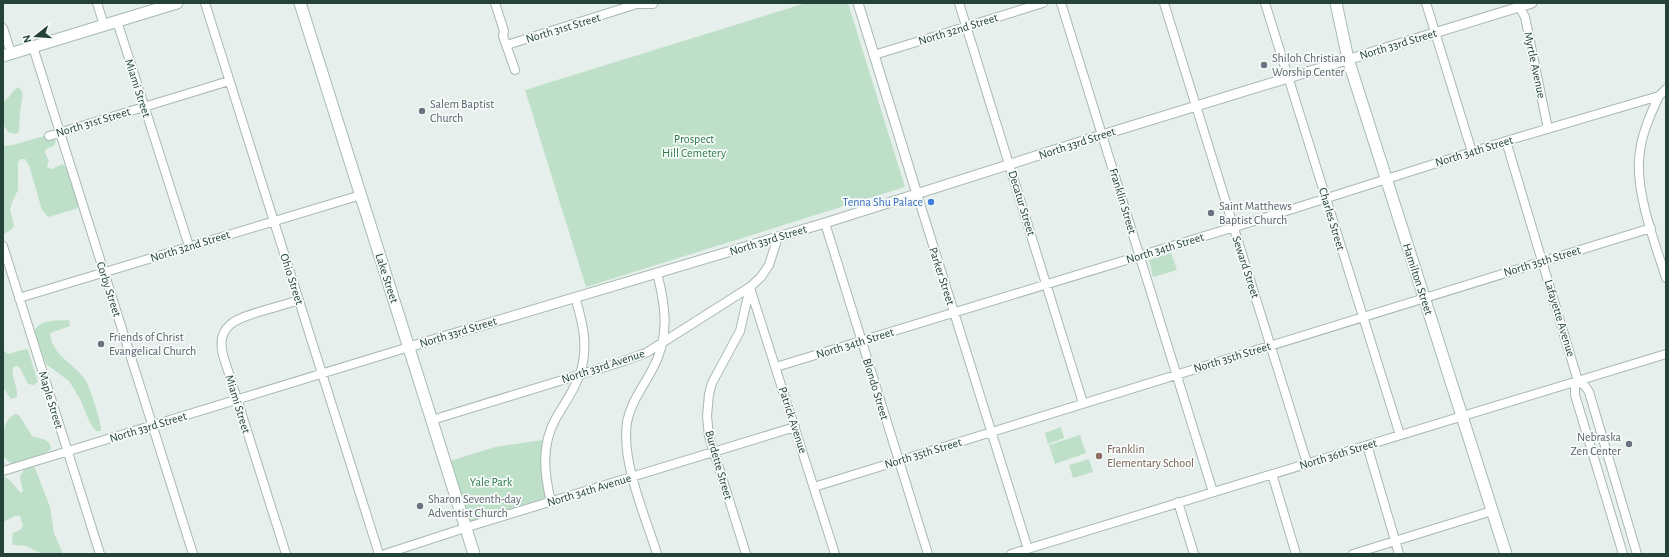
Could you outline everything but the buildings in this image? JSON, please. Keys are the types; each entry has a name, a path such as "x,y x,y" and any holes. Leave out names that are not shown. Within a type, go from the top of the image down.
{"main road":[{"path":"7,55 177,3"},
{"name":"Lake Street","path":"300,3 474,554"},
{"name":"Hamilton Street","path":"1336,3 1348,59 1385,179 1506,554"}],"street":[{"path":"97,3 104,25"},
{"name":"Ohio Street","path":"205,3 379,554"},
{"path":"495,3 504,31 503,36 509,55 513,60"},
{"name":"North 31st Street","path":"510,44 639,4 654,3"},
{"name":"Parker Street","path":"858,3 1028,549"},
{"name":"Decatur Street","path":"959,3 1083,403"},
{"name":"North 32nd Street","path":"874,55 1043,3"},
{"name":"Franklin Street","path":"1061,3 1212,492"},
{"name":"Seward Street","path":"1164,3 1307,463"},
{"name":"Charles Street","path":"1265,3 1400,435"},
{"path":"1426,3 1434,33 1472,152"},
{"name":"North 33rd Street","path":"3,471 409,347 825,223 1102,135 1434,33 1518,5 1532,3"},
{"name":"Myrtle Avenue","path":"1518,5 1525,17 1548,129"},
{"name":"Miami Street","path":"117,21 188,246"},
{"path":"3,28 7,55"},
{"path":"504,31 508,35 514,54 513,60 515,70"},
{"name":"Corby Street","path":"33,47 193,554"},
{"name":"North 31st Street","path":"49,136 229,81"},
{"name":"North 34th Street","path":"776,367 1140,256 1506,141 1659,96 1666,89"},
{"path":"1659,96 1644,129 1639,160 1640,187 1666,278"},
{"name":"Lafayette Avenue","path":"1506,141 1578,381 1585,386 1589,392 1637,554"},
{"name":"North 32nd Street","path":"19,298 361,194"},
{"name":"Blondo Street","path":"825,223 928,554"},
{"name":"North 35th Street","path":"814,487 1362,316 1651,228"},
{"name":"North 33rd Avenue","path":"432,420 580,375 646,353 750,287 761,277 769,265 778,237"},
{"name":"Maple Street","path":"3,246 100,554"},
{"path":"657,273 665,310 665,332 657,361 635,398 628,417 626,446 632,477 657,554"},
{"name":"Patrick Avenue","path":"750,287 835,554"},
{"name":"Burdette Street","path":"746,554 714,452 707,422 709,394 716,373 740,331 750,287"},
{"path":"551,502 545,468 547,443 556,419 574,389 580,375 582,365 584,344 581,318 575,297"},
{"name":"Miami Street","path":"286,554 237,400 222,349 222,340 227,328 233,322 243,317 299,300"},
{"name":"North 36th Street","path":"1011,554 1666,354"},
{"name":"Lafayette Avenue","path":"1578,381 1575,387 1575,395 1623,554"},
{"name":"North 34th Avenue","path":"384,554 795,427"},
{"path":"1367,445 1399,554"},
{"path":"1272,474 1296,554"},
{"path":"1603,486 1616,483"},
{"path":"1178,502 1194,554"},
{"path":"1353,554 1492,511"}],"green space":[{"name":"Prospect Hill Cemetery","path":"806,3 848,3 905,187 586,287 525,90"},
{"path":"19,87 23,94 19,132 15,134 8,132 3,124 3,102"},
{"path":"44,136 51,137 56,141 54,146 46,149 45,153 49,161 47,165 48,168 52,169 62,164 68,168 81,204 76,209 48,217 42,210 29,165 25,159 21,159 18,162 18,190 10,210 14,226 3,235 3,146 13,145"},
{"path":"1171,253 1177,270 1153,277 1149,260"},
{"path":"69,320 70,326 50,333 52,341 59,354 76,369 86,381 100,422 101,431 96,431 90,423 80,399 69,381 46,364 34,331 41,324"},
{"path":"26,349 28,350 38,382 34,385 28,384 20,368 17,366 13,367 17,397 11,399 3,387 3,350 8,354"},
{"path":"15,414 19,415 32,436 49,443 51,449 48,452 28,462 17,464 9,462 3,456 3,433 10,417"},
{"path":"1061,427 1064,438 1048,444 1045,433"},
{"path":"1080,435 1086,453 1055,464 1049,445"},
{"name":"Yale Park","path":"543,440 542,470 546,499 469,523 450,461 495,447"},
{"path":"1089,459 1093,472 1073,478 1069,465"},
{"path":"31,467 35,468 50,507 54,533 63,554 42,554 26,546 13,545 13,533 20,530 23,526 20,516 15,516 3,522 3,477 11,481 21,493 23,491 20,477 24,469"}],"place":[{"name":"Shiloh Christian Worship Center","path":"1264,65"},
{"name":"Salem Baptist Church","path":"422,111"},
{"name":"Tenna Shu Palace","path":"931,202"},
{"name":"Saint Matthews Baptist Church","path":"1211,213"},
{"name":"Friends of Christ Evangelical Church","path":"101,344"},
{"name":"Nebraska Zen Center","path":"1629,444"},
{"name":"Franklin Elementary School","path":"1099,456"},
{"name":"Sharon Seventh-day Adventist Church","path":"420,506"}]}
